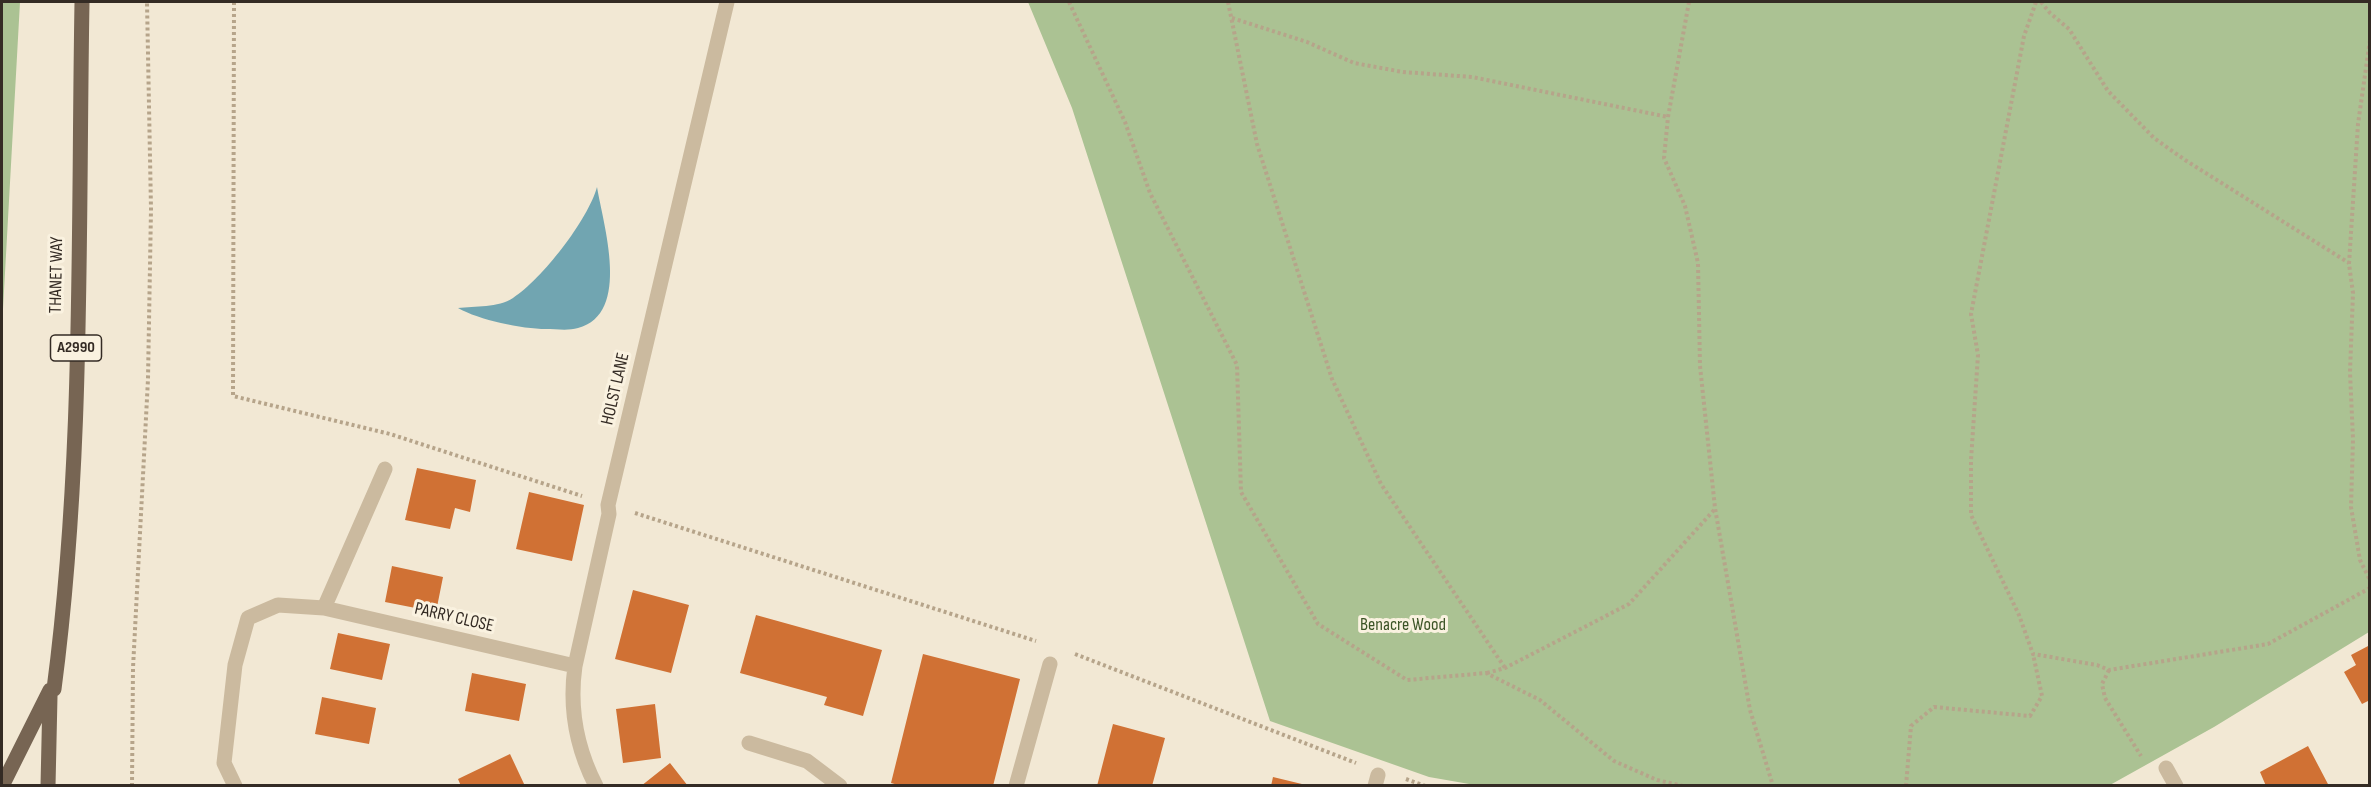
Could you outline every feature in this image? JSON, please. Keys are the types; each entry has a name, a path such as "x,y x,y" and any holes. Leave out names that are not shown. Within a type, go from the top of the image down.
{"main road":[{"name":"THANET WAY","path":"2,786 50,690 54,689 63,624 73,492 82,2"},
{"name":"THANET WAY","path":"48,786 50,690"}],"street":[{"name":"HOLST LANE","path":"596,786 583,760 577,738 572,689 575,666 609,514 608,505 727,2"},
{"path":"324,608 385,469"},
{"name":"PARRY CLOSE","path":"235,786 224,762 235,665 248,618 278,605 324,608 575,666"},
{"path":"1016,786 1050,664"},
{"path":"749,743 807,761 840,786"},
{"path":"2166,768 2176,786"}],"path":[{"path":"132,786 133,656 148,379 151,209 147,2"},
{"path":"234,2 233,396 390,434 1043,643"},
{"path":"1069,2 1125,122 1150,193 1237,365 1241,492 1318,624 1407,680 1486,673 1505,668 1629,604 1715,508"},
{"path":"1228,2 1257,144 1332,379 1381,484 1505,668"},
{"path":"1689,2 1668,117 1664,158 1685,206 1698,263 1700,366 1715,508 1750,710 1773,786"},
{"path":"1906,786 1911,726 1934,707 2030,716 2042,696 2033,654 2019,615 1971,515 1971,459 1977,355 1971,314 2024,36 2036,2"},
{"path":"2041,2 2069,29 2108,91 2154,138 2349,264"},
{"path":"1232,18 1307,42 1354,63 1403,72 1472,77 1668,117"},
{"path":"2370,40 2358,124 2349,264 2353,292 2349,372 2353,439 2351,507 2360,560 2370,580"},
{"path":"2033,654 2097,665 2109,670 2268,644 2370,588"},
{"path":"1066,651 1362,765"},
{"path":"2109,670 2102,684 2105,698 2138,755 2166,768"},
{"path":"1486,673 1540,700 1614,760 1657,780 1683,786"},
{"path":"1404,779 1425,786"}],"green space":[{"path":"2,2 20,2 2,327"},
{"name":"Benacre Wood","path":"1028,2 2369,2 2369,632 2214,727 2110,785 1475,785 1429,777 1270,721 1072,108"}],"water":[{"path":"597,187 610,266 605,305 595,319 574,329 536,329 489,320 458,308 500,304 525,289 550,263 574,232"}],"building":[{"path":"417,468 476,480 470,512 455,508 450,529 405,520"},
{"path":"529,492 584,505 572,561 516,549"},
{"path":"392,566 443,577 436,612 385,602"},
{"path":"633,590 689,605 671,673 615,659"},
{"path":"756,615 882,650 863,716 824,705 827,697 740,673"},
{"path":"338,633 390,644 382,680 330,669"},
{"path":"2370,645 2370,700 2362,704 2344,672 2356,665 2351,655"},
{"path":"923,654 1020,679 993,786 902,786 891,783"},
{"path":"472,673 526,684 519,721 465,711"},
{"path":"322,697 376,708 369,744 315,734"},
{"path":"655,704 661,758 623,763 616,709"},
{"path":"1113,724 1165,738 1152,786 1097,786"},
{"path":"2308,746 2329,786 2266,786 2260,772"},
{"path":"510,754 525,786 461,786 458,779"},
{"path":"670,763 688,786 641,786"},
{"path":"1273,777 1306,785 1306,786 1271,786"}]}
